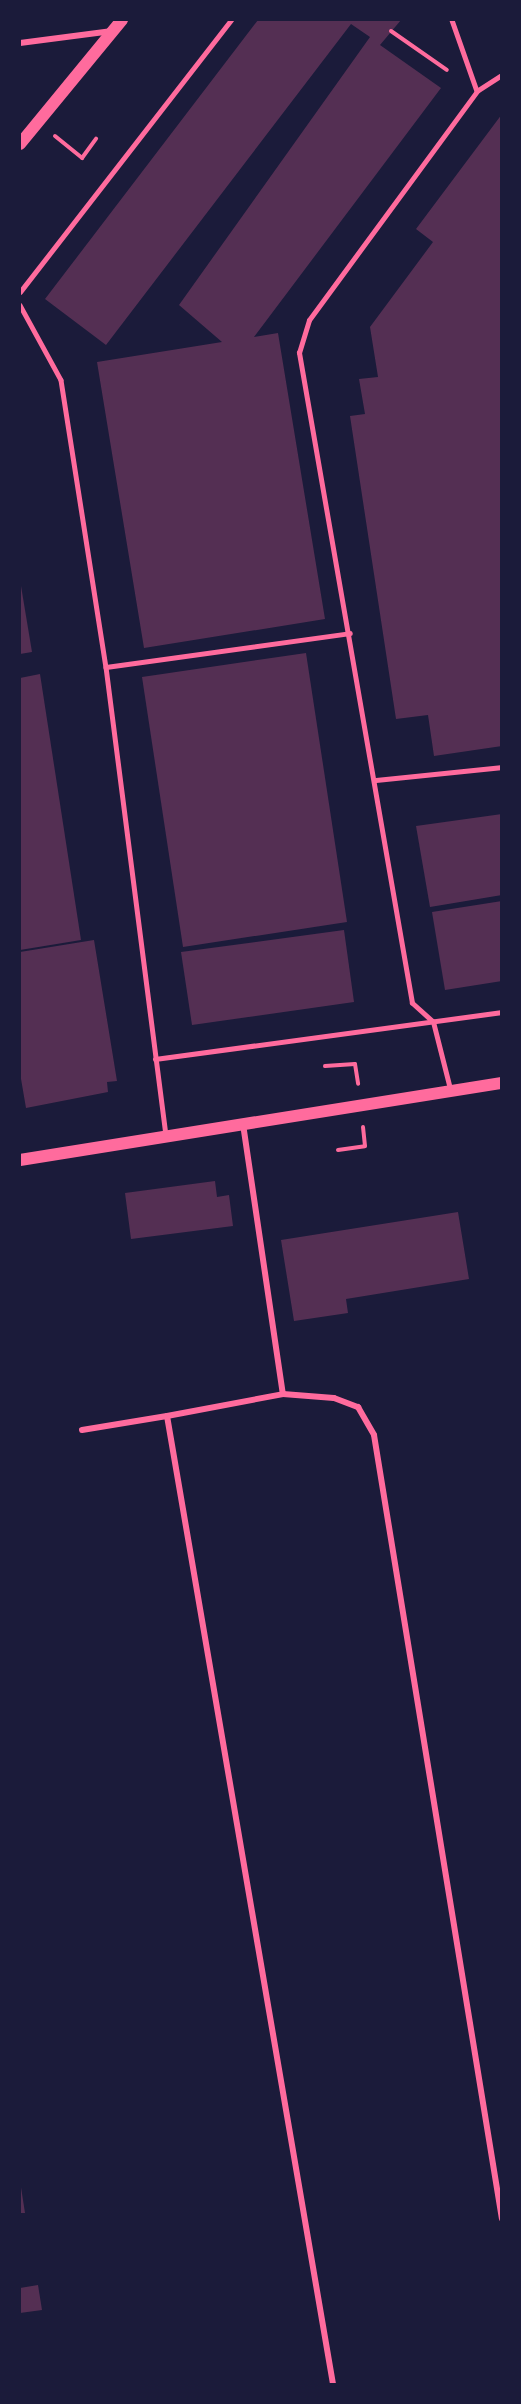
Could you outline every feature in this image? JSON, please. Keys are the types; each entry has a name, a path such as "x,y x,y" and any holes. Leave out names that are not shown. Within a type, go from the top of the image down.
{"main road":[{"path":"20,144 122,20"},
{"path":"20,1160 501,1083"}],"street":[{"path":"20,43 113,30"},
{"path":"243,1123 283,1394"},
{"path":"82,1430 283,1394 334,1398 358,1407 374,1435 501,2219"},
{"path":"167,1416 333,2385"}],"lane":[{"path":"20,292 231,20"},
{"path":"452,20 477,91"},
{"path":"450,1092 433,1022 412,1004 376,780 299,353 309,320 477,91 501,75"},
{"path":"20,304 61,380 106,668 166,1135"},
{"path":"106,668 350,633"},
{"path":"376,780 501,767"},
{"path":"155,1059 501,1012"}],"path":[{"path":"391,31 477,91"},
{"path":"82,158 96,139"},
{"path":"325,1066 355,1064"},
{"path":"338,1150 365,1146"}],"building":[{"path":"258,20 401,20 380,45 441,88 254,337 278,333 325,619 144,648 97,362 222,342 179,305 370,37 351,24 106,345 45,299"},
{"path":"502,114 502,746 434,756 428,715 396,719 350,416 365,414 359,379 378,377 370,327 433,242 416,229"},
{"path":"20,580 32,652 20,654"},
{"path":"306,653 347,922 183,947 142,677"},
{"path":"40,674 81,940 20,950 20,678"},
{"path":"502,814 502,895 430,907 416,826"},
{"path":"502,901 502,981 445,990 432,912"},
{"path":"344,930 354,1002 192,1025 181,952"},
{"path":"94,940 117,1081 107,1082 108,1092 26,1108 20,1073 20,952"},
{"path":"215,1181 217,1197 229,1195 233,1226 131,1239 125,1193"},
{"path":"458,1212 469,1279 346,1299 348,1313 294,1321 281,1240"},
{"path":"20,2181 25,2213 20,2213"},
{"path":"38,2285 42,2310 20,2313 20,2288"}]}
